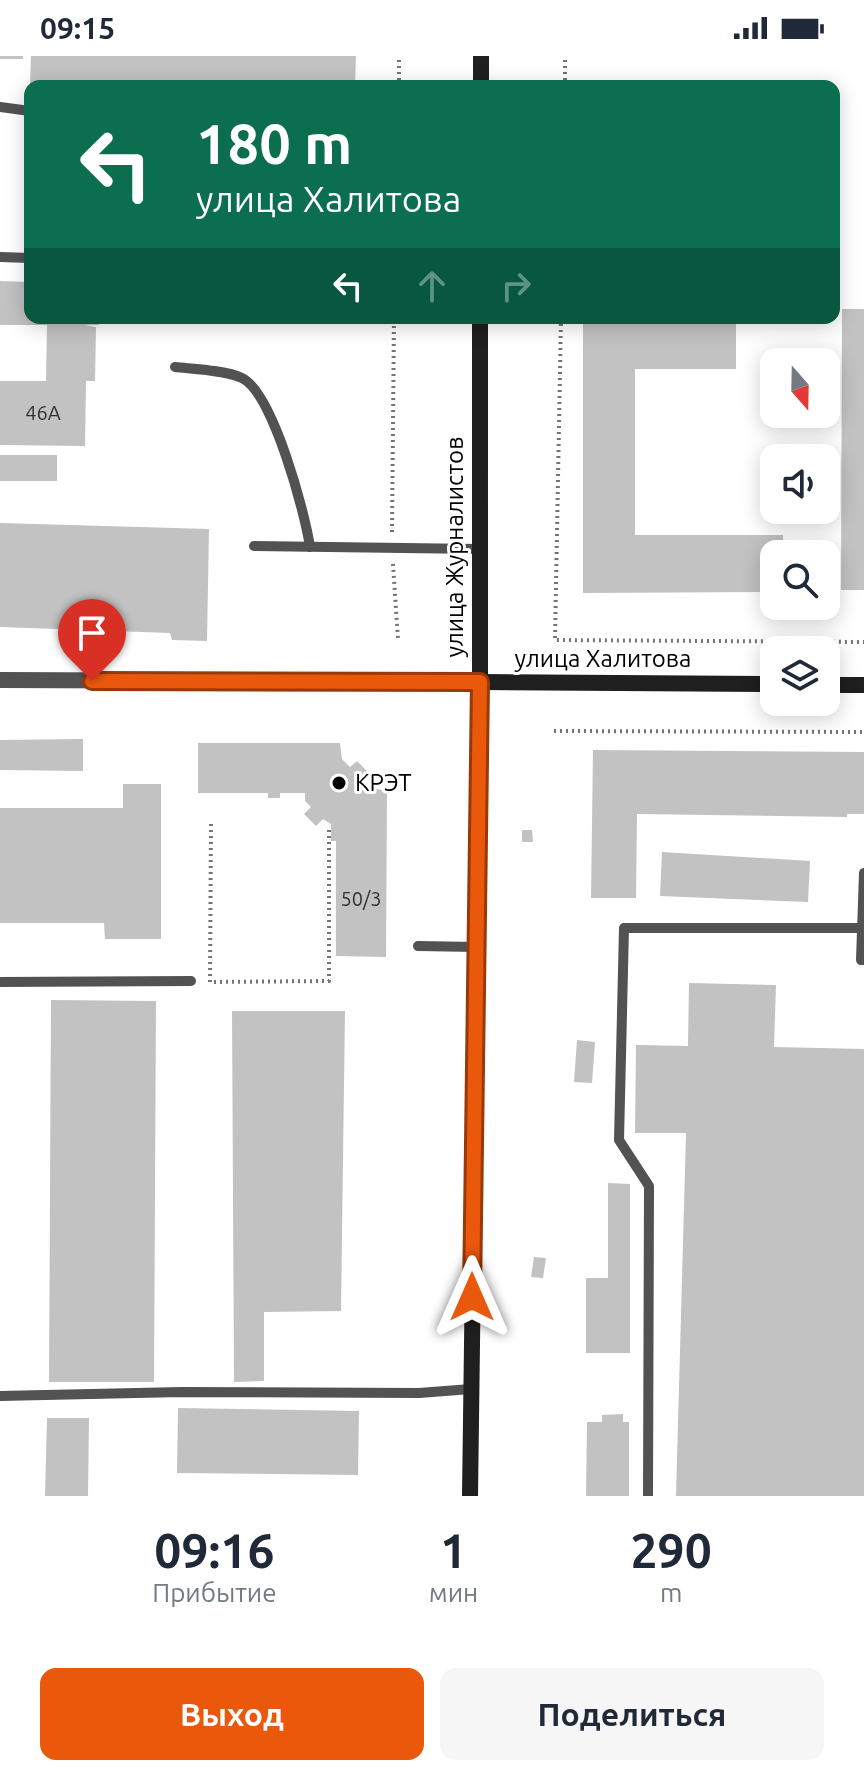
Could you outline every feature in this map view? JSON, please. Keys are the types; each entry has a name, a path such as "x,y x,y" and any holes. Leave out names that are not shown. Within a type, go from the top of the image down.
{"street":[{"path":"481,56 481,80"},
{"name":"улица Журналистов","path":"470,1496 480,682 480,324"},
{"name":"улица Халитова","path":"0,680 760,684"},
{"path":"840,685 864,685"}],"lane":[{"path":"0,107 24,110"},
{"path":"0,257 24,258"},
{"path":"175,367 243,378 260,395 296,482 310,547"},
{"path":"254,546 478,549"},
{"path":"864,873 861,928 861,960 864,960"},
{"path":"648,1496 649,1186 619,1140 624,928 861,928"},
{"path":"418,946 476,947"},
{"path":"0,982 191,981"},
{"path":"0,1396 182,1392 419,1393 471,1389"}],"path":[{"path":"399,56 399,80"},
{"path":"565,56 565,80"},
{"path":"394,324 392,549 398,639"},
{"path":"561,324 555,640 864,642"},
{"path":"554,731 864,732"},
{"path":"211,824 210,982 329,981 329,830"}],"building":[{"path":"0,56 23,56 23,59 0,59"},
{"path":"31,56 356,56 355,80 30,80"},
{"path":"0,281 24,282 24,324 99,324 85,325 96,327 95,381 86,381 85,446 0,445 0,381 46,381 47,325 0,325"},
{"path":"842,309 864,309 864,590 841,590"},
{"path":"583,324 736,324 736,369 635,369 635,535 783,535 783,540 760,540 760,592 583,593"},
{"path":"0,455 57,455 57,481 0,481"},
{"path":"0,523 209,529 207,641 172,640 170,633 0,627"},
{"path":"83,739 83,771 0,770 0,740"},
{"path":"198,743 340,743 342,759 350,767 357,761 369,773 363,779 371,788 387,791 386,957 336,956 336,841 331,841 331,824 323,819 316,826 304,814 311,807 305,801 305,793 280,793 280,798 268,798 268,793 198,793"},
{"path":"593,750 864,752 864,814 847,814 847,817 637,814 636,898 591,898"},
{"path":"123,784 161,784 161,939 105,939 104,923 0,923 0,808 123,808"},
{"path":"522,830 532,830 533,842 522,842"},
{"path":"662,852 810,861 808,902 660,896"},
{"path":"689,983 776,985 774,1047 864,1049 864,1496 676,1496 686,1133 635,1133 636,1045 688,1046"},
{"path":"51,1000 156,1001 154,1382 49,1382"},
{"path":"232,1011 345,1011 341,1311 264,1312 264,1381 234,1382"},
{"path":"577,1040 595,1042 592,1083 574,1082"},
{"path":"608,1183 630,1184 630,1353 586,1353 586,1278 608,1278"},
{"path":"534,1257 546,1258 543,1278 531,1277"},
{"path":"178,1408 359,1411 358,1475 177,1473"},
{"path":"623,1414 623,1422 629,1422 629,1496 586,1496 587,1422 602,1422 602,1415"},
{"path":"47,1418 89,1418 88,1496 45,1496"}],"place":[{"name":"КРЭТ","path":"339,783"}],"route":[{"path":"92,681 480,682 472,1297"}]}
